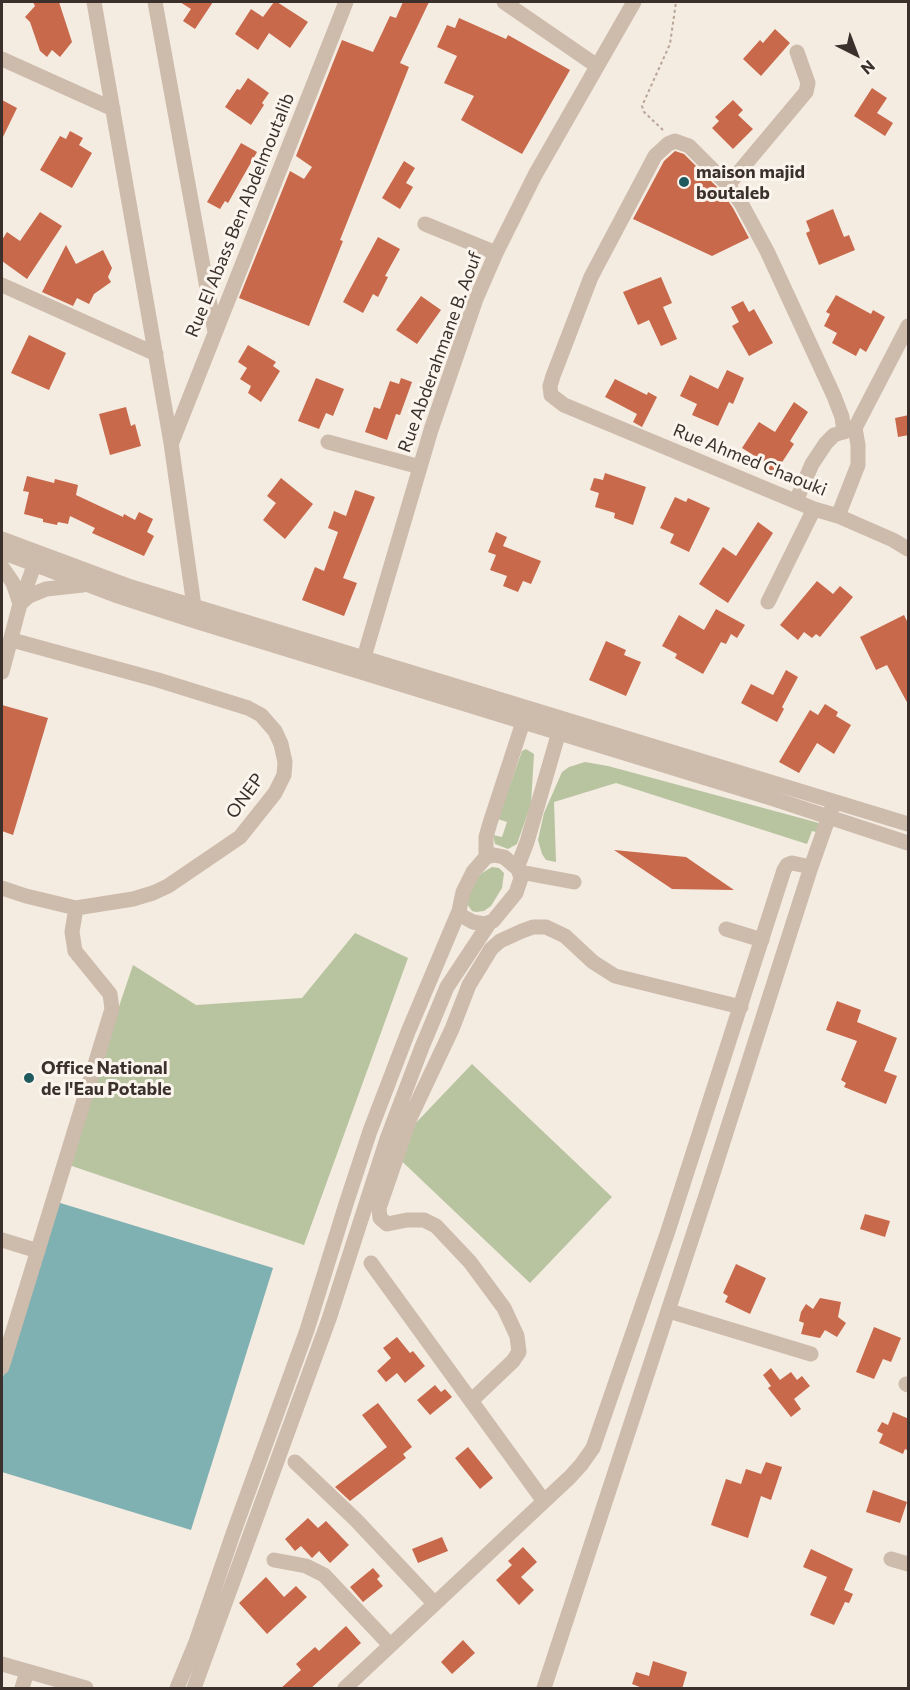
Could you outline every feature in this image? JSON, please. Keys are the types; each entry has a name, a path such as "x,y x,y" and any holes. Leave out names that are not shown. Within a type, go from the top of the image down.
{"street":[{"path":"94,2 171,443 193,613"},
{"path":"155,2 215,332"},
{"name":"Rue El Abass Ben Abdelmoutalib","path":"171,443 346,2"},
{"path":"504,2 597,66"},
{"name":"Rue Abderahmane B. Aouf","path":"362,664 420,467 462,337 496,253 535,175 634,2"},
{"path":"728,184 806,92 808,83 797,52"},
{"path":"2,59 113,109"},
{"path":"675,141 689,146 728,184 741,203 767,251 842,417 858,445 858,465 838,516"},
{"name":"Rue Ahmed Chaouki","path":"675,141 665,146 655,156 591,277 555,369 550,386 551,394 557,401 575,409 814,509 838,516 909,549"},
{"path":"425,224 496,253"},
{"path":"2,285 156,354"},
{"path":"796,501 812,464 821,450 834,435 849,430 909,326"},
{"path":"328,442 420,467"},
{"path":"768,602 814,509"},
{"path":"2,539 88,585 193,613 526,715 909,843"},
{"path":"2,552 37,558 131,587 193,613"},
{"path":"2,672 20,604 37,558"},
{"path":"2,567 13,584 20,604"},
{"path":"20,604 46,589 88,585"},
{"name":"ONEP","path":"2,888 76,908 133,899 153,893 168,886 235,841 274,794 284,775 284,754 275,731 261,715 248,708 12,639"},
{"path":"486,856 486,837 526,715"},
{"path":"561,726 909,824"},
{"path":"518,870 561,726"},
{"path":"544,1689 834,802"},
{"path":"177,1689 196,1642 307,1330 345,1204 408,1032 459,911 461,898 470,876 486,856 504,857 518,870 522,878 516,893 490,922 447,987 422,1047 387,1139 326,1329 194,1689"},
{"path":"345,1689 581,1465 593,1448 787,865 792,863 811,867"},
{"path":"518,870 574,882"},
{"path":"2,1367 112,1009 110,994 75,951 72,932 76,908"},
{"path":"459,911 462,916 473,922 480,924 490,922"},
{"path":"471,1401 513,1361 519,1352 517,1336 504,1308 470,1262 436,1226 423,1220 406,1220 387,1224 380,1218 379,1208 410,1118 470,985 491,949 500,941 522,931 539,926 546,927 565,936 611,975 741,1007"},
{"path":"726,929 762,940"},
{"path":"2,1239 38,1251"},
{"path":"371,1263 543,1500"},
{"path":"669,1311 811,1354"},
{"path":"295,1462 356,1520 434,1603"},
{"path":"891,1559 909,1564"},
{"path":"274,1560 306,1566 324,1575 390,1646"},
{"path":"2,1664 56,1685 86,1689"},
{"path":"22,1689 27,1672"}],"path":[{"path":"675,141 644,112 642,106 670,44 676,2"}],"green space":[{"path":"526,749 534,754 531,804 517,844 508,849 495,844 493,835 502,837 507,822 498,819 522,751"},
{"path":"585,762 608,766 819,823 816,832 812,831 807,844 616,783 554,802 556,862 546,860 538,840 544,813 562,772"},
{"path":"492,867 499,868 504,873 502,888 491,906 484,911 472,911 467,904 472,884 482,873"},
{"path":"355,933 408,958 304,1245 66,1164 133,965 196,1005 302,998"},
{"path":"472,1064 612,1197 530,1283 390,1150"}],"water":[{"path":"57,1202 273,1268 191,1530 2,1472 2,1380"}],"building":[{"path":"33,2 59,2 72,42 60,57 52,50 47,57 40,51 30,22 25,17 35,6"},
{"path":"180,2 213,2 195,29 183,21 191,9"},
{"path":"274,2 308,22 290,48 269,33 258,50 235,34 251,9 263,17"},
{"path":"403,2 429,2 400,63 409,67 340,240 343,241 309,326 239,298 290,171 304,179 312,167 296,156 342,40 373,52 390,16 396,18"},
{"path":"459,18 506,39 508,35 570,70 522,154 461,120 474,96 444,83 457,56 437,47 447,25 455,28"},
{"path":"775,29 790,43 761,76 743,59 760,40 763,43"},
{"path":"248,78 269,93 251,125 225,107"},
{"path":"872,88 887,98 877,113 893,123 885,136 854,116"},
{"path":"2,100 17,108 2,139"},
{"path":"733,100 743,110 738,115 753,129 733,149 712,128 719,121 715,117"},
{"path":"70,131 83,138 79,145 92,153 72,188 40,170 60,136 66,139"},
{"path":"241,143 257,152 228,203 225,201 220,209 207,202"},
{"name":"maison majid boutaleb","path":"675,151 684,154 721,191 749,238 712,256 633,219 664,161"},
{"path":"404,161 415,168 406,183 413,187 400,209 382,198"},
{"path":"833,209 844,237 849,235 855,250 819,265 806,233 810,231 806,221"},
{"path":"40,212 62,226 27,279 2,261 2,240 7,232 20,241"},
{"path":"378,237 400,249 385,276 388,277 378,297 373,294 363,313 343,302"},
{"path":"66,245 76,264 103,250 112,268 108,277 111,282 94,294 89,304 77,298 73,306 42,292"},
{"path":"661,277 672,303 663,307 677,339 661,346 649,320 638,325 623,292"},
{"path":"836,295 871,314 873,310 885,317 866,352 860,348 856,356 832,343 837,333 824,326 830,314 826,312"},
{"path":"421,296 441,310 417,344 396,330"},
{"path":"743,301 749,312 754,309 773,343 749,356 732,326 739,322 731,307"},
{"path":"29,335 66,353 49,390 11,373"},
{"path":"248,345 276,362 273,366 280,371 261,402 248,393 251,386 240,379 247,368 238,362"},
{"path":"727,370 744,378 733,404 729,402 718,426 692,415 697,404 680,396 690,375 718,389"},
{"path":"316,378 344,389 333,416 326,413 319,429 298,421"},
{"path":"401,378 412,382 400,415 396,414 387,440 365,432 374,407 380,409 390,381 399,384"},
{"path":"615,379 647,395 648,392 657,397 642,427 633,422 637,414 605,397"},
{"path":"794,402 808,412 790,441 794,444 773,476 762,469 766,463 742,448 759,422 775,432"},
{"path":"126,407 131,426 135,424 141,446 110,455 99,414"},
{"path":"909,415 909,435 898,437 895,418"},
{"path":"605,473 646,487 633,525 614,518 615,513 595,507 599,493 590,490 594,478 603,480"},
{"path":"27,476 54,483 55,479 78,485 76,495 123,517 124,514 135,520 139,512 153,519 147,532 154,536 144,556 92,533 95,528 70,516 68,524 58,522 57,525 24,514 29,492 23,491"},
{"path":"281,478 313,504 285,539 263,520 276,503 267,496"},
{"path":"355,490 375,497 343,578 357,583 344,616 302,600 315,567 324,571 338,532 328,528 334,511 346,516"},
{"path":"675,497 686,502 688,498 710,508 689,552 670,543 674,534 660,528"},
{"path":"758,522 773,533 728,603 699,584 723,547 736,556"},
{"path":"496,532 507,537 503,546 541,561 531,584 523,581 518,592 503,586 507,576 490,570 496,555 488,552"},
{"path":"817,581 833,594 840,586 853,597 820,637 816,634 812,638 804,632 798,640 780,625"},
{"path":"716,609 745,625 737,638 731,634 726,644 721,642 703,674 675,658 677,654 662,646 679,615 704,630"},
{"path":"904,615 909,625 909,706 887,665 876,670 860,637"},
{"path":"606,641 626,650 624,655 641,662 626,696 589,680"},
{"path":"786,670 798,677 782,707 784,709 777,722 741,703 751,684 773,695"},
{"path":"825,704 838,712 836,716 851,725 834,754 817,743 799,773 779,762 810,710 818,715"},
{"path":"2,705 48,718 13,835 2,831"},
{"path":"614,850 686,857 734,890 672,889"},
{"path":"837,1001 861,1010 857,1022 897,1038 884,1071 897,1076 886,1104 844,1087 846,1083 841,1080 857,1041 826,1030"},
{"path":"865,1214 890,1221 885,1237 860,1229"},
{"path":"736,1264 766,1278 750,1314 725,1302 728,1296 723,1293"},
{"path":"820,1298 841,1302 838,1317 846,1323 837,1337 825,1330 820,1338 801,1334 804,1323 799,1321 801,1312 806,1304 813,1309"},
{"path":"874,1327 901,1338 891,1362 883,1359 874,1379 856,1372"},
{"path":"397,1337 425,1366 405,1383 397,1373 386,1382 377,1371 391,1358 383,1348"},
{"path":"771,1368 780,1380 791,1372 797,1380 802,1376 810,1386 794,1399 801,1409 791,1417 768,1388 771,1386 763,1375"},
{"path":"435,1385 441,1392 445,1389 452,1397 430,1415 417,1400"},
{"path":"378,1403 412,1447 403,1454 406,1458 350,1501 335,1487 387,1447 362,1415"},
{"path":"893,1412 909,1419 909,1451 905,1449 903,1454 879,1443 883,1434 877,1431 882,1422 888,1425"},
{"path":"468,1447 493,1478 480,1489 455,1458"},
{"path":"766,1462 782,1467 771,1500 761,1496 748,1538 711,1525 726,1479 741,1484 746,1469 761,1474"},
{"path":"873,1490 907,1502 900,1523 866,1512"},
{"path":"308,1518 318,1528 326,1521 349,1545 330,1563 319,1551 312,1558 301,1546 295,1551 285,1539"},
{"path":"442,1537 448,1551 418,1563 412,1549"},
{"path":"523,1547 537,1562 521,1577 534,1590 519,1605 496,1580 512,1565 508,1561"},
{"path":"811,1549 853,1569 844,1590 853,1594 849,1603 845,1602 834,1625 810,1615 827,1577 803,1567"},
{"path":"373,1568 380,1576 377,1579 383,1586 363,1602 350,1587"},
{"path":"266,1577 284,1597 296,1586 307,1597 267,1634 239,1603"},
{"path":"346,1626 361,1643 310,1689 280,1689 301,1670 296,1664 315,1647 319,1651"},
{"path":"463,1640 475,1653 452,1674 441,1662"},
{"path":"653,1661 687,1672 682,1689 645,1689 632,1684 636,1672 649,1676"}],"place":[{"name":"maison majid boutaleb","path":"684,182"},
{"name":"Office National de l'Eau Potable","path":"29,1078"}]}
